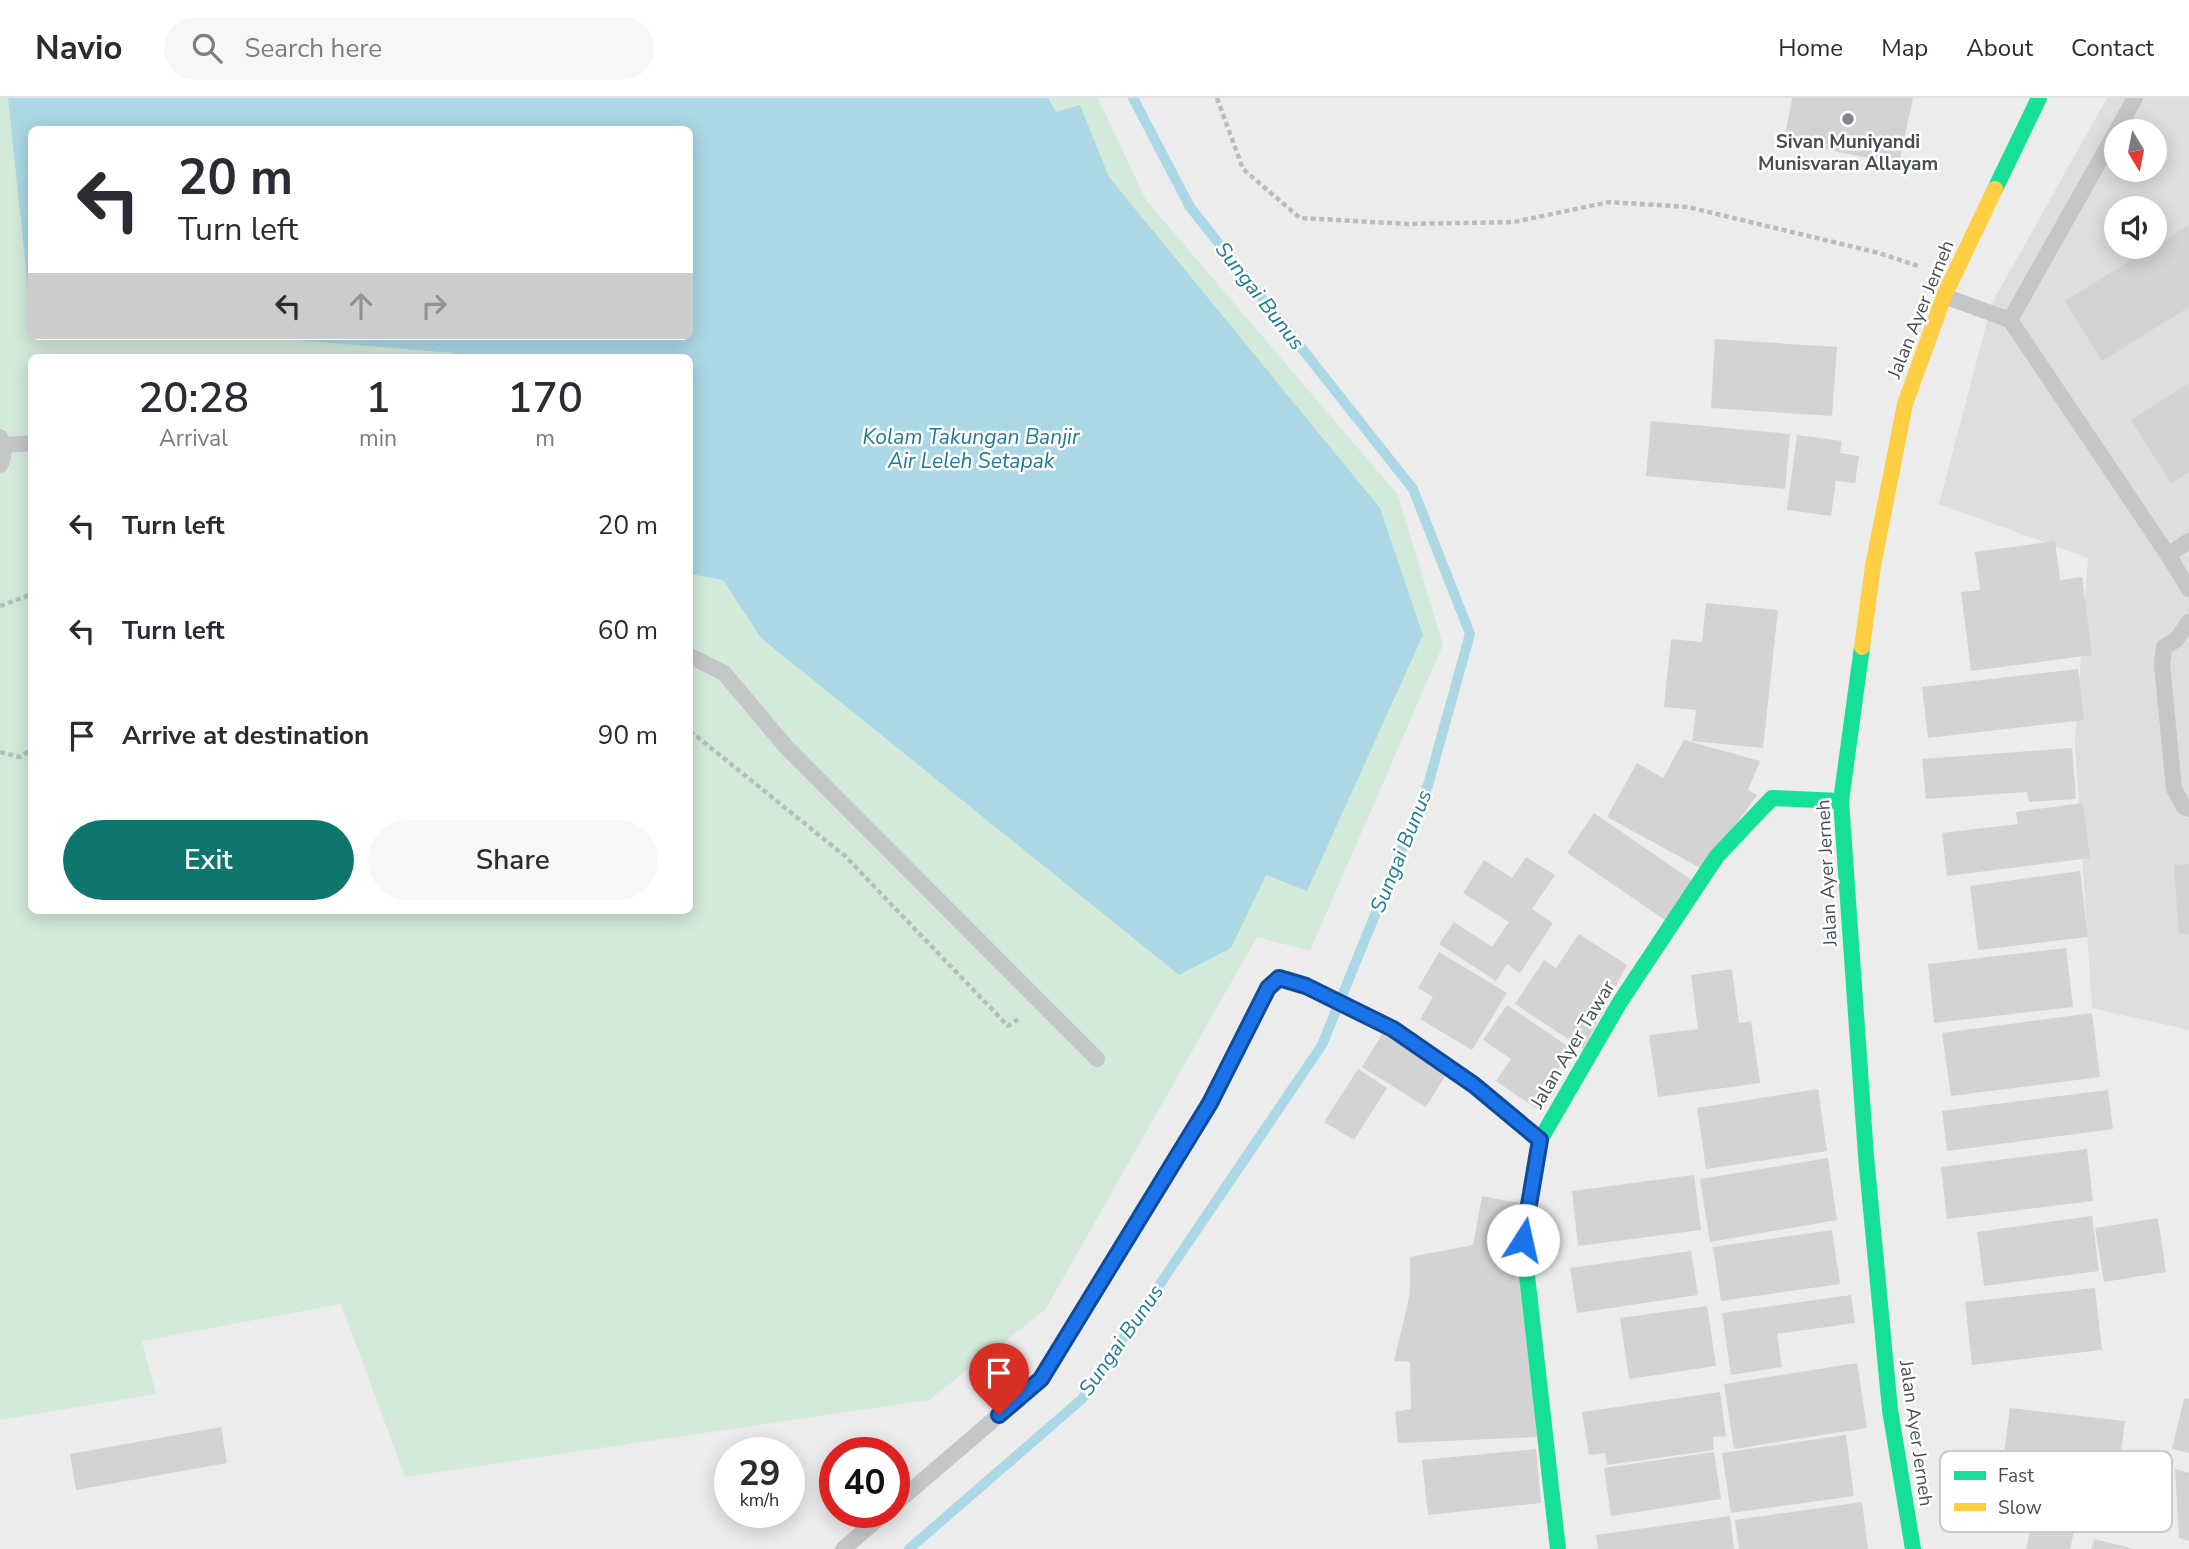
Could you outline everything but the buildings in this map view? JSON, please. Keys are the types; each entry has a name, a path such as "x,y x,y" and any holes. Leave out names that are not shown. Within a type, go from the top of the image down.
{"main road":[{"name":"Jalan Ayer Jerneh","path":"1913,1549 1890,1410 1865,1143 1841,801 1873,566 1905,404 1944,296 2039,98"},
{"name":"Jalan Ayer Tawar","path":"1558,1549 1523,1240 1540,1140 1619,1002 1717,856 1772,798 1841,801"}],"lane":[{"path":"2010,320 2127,100"},
{"path":"1944,296 2010,320 2189,589"},
{"path":"0,465 2,441 28,443"},
{"path":"2168,555 2189,541"},
{"path":"2189,622 2176,640 2164,647 2162,664 2174,789 2184,807 2189,809"},
{"path":"693,658 724,673 787,748 1097,1059"},
{"path":"910,1491 1041,1379 1210,1103 1268,988 1279,978 1306,986 1393,1029 1474,1085 1540,1140"},
{"path":"843,1549 867,1528"}],"path":[{"path":"1217,98 1243,169 1300,218 1408,225 1514,222 1609,202 1688,207 1879,253 1952,278"},
{"path":"0,606 28,596"},
{"path":"693,733 845,856 1008,1026 1041,1003"},
{"path":"0,752 20,757 28,752"}],"shaded area":[{"path":"2107,98 2189,98 2189,1030 2092,1008 2075,742 2088,558 1939,504 1992,303"}],"green space":[{"path":"0,98 1098,98 1146,200 1398,495 1443,645 1310,951 1257,937 1045,1310 929,1400 405,1477 341,1304 142,1341 156,1394 0,1420"}],"water":[{"name":"Kolam Takungan Banjir Air Leleh Setapak","path":"8,98 1048,98 1056,112 1080,105 1109,177 1380,508 1423,635 1307,891 1266,875 1231,948 1179,975 761,638 723,580 693,575 693,354 453,354 297,340 693,340 693,126 28,126 28,288"}],"waterway":[{"name":"Sungai Bunus","path":"909,1549 1082,1399 1322,1045 1428,785 1470,634 1413,489 1190,207 1133,98"}],"traffic: fast":[{"path":"1995,189 2039,98"},
{"path":"1862,647 1841,801 1866,1156 1890,1410 1913,1549"},
{"path":"1558,1549 1523,1240 1540,1140 1620,1002 1717,856 1772,798 1841,801"}],"traffic: slow":[{"path":"1862,647 1873,566 1905,404 1944,296 1995,189"}],"place":[{"name":"Sivan Muniyandi Munisvaran Allayam","path":"1848,119"}],"route":[{"path":"999,1415 1041,1379 1210,1103 1268,988 1279,978 1306,986 1393,1029 1474,1085 1540,1140 1523,1240"}]}
